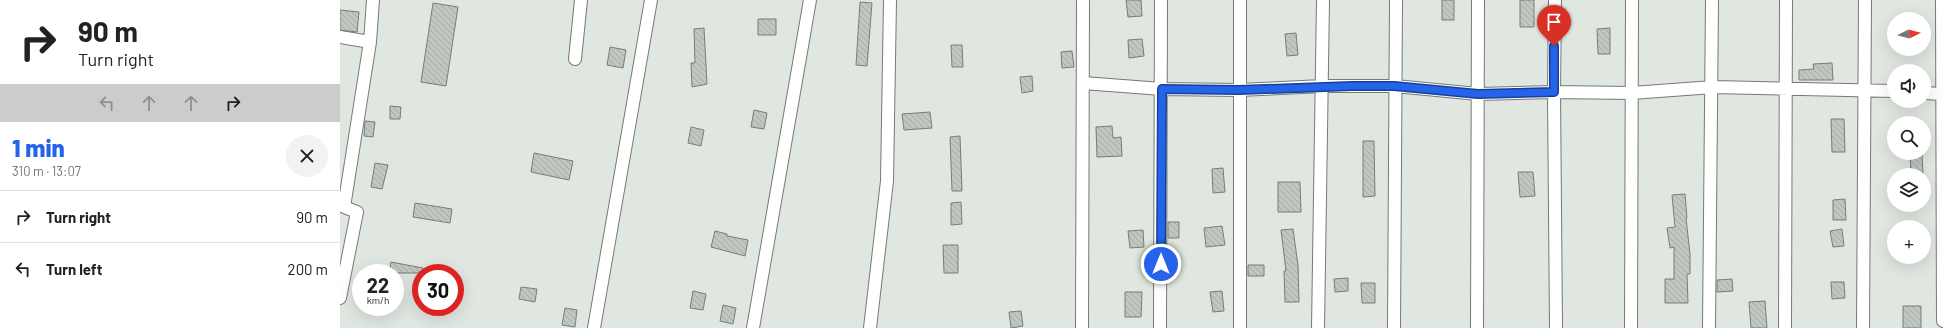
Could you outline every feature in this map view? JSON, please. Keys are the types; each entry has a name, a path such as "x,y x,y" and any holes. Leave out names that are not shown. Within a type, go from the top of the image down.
{"street":[{"path":"340,298 357,212 344,207 370,42 373,0"},
{"path":"575,59 581,0"},
{"path":"594,328 651,0"},
{"path":"753,328 810,0"},
{"path":"870,328 887,181 890,0"},
{"path":"1082,328 1083,0"},
{"path":"1160,328 1162,89 1161,0"},
{"path":"1240,0 1240,328"},
{"path":"1318,328 1323,86 1323,0"},
{"path":"1394,328 1394,86 1396,0"},
{"path":"1477,328 1478,0"},
{"path":"1555,0 1554,92 1556,328"},
{"path":"1631,328 1632,0"},
{"path":"1709,328 1713,87 1712,0"},
{"path":"1785,328 1786,0"},
{"path":"1863,328 1865,0"},
{"path":"1942,0 1943,321"},
{"path":"340,37 370,42"},
{"path":"1083,83 1162,89 1239,90 1323,86 1394,86 1478,94 1554,92 1632,93 1713,87 1887,92"},
{"path":"1931,93 1942,94"}],"building":[{"path":"1126,0 1141,0 1142,16 1128,17"},
{"path":"1442,0 1454,0 1454,20 1442,20"},
{"path":"1520,0 1534,0 1534,27 1520,27"},
{"path":"860,2 872,3 867,66 856,65"},
{"path":"433,3 458,7 446,86 421,82"},
{"path":"340,10 359,12 357,32 340,30"},
{"path":"758,19 776,19 776,35 758,35"},
{"path":"704,28 707,84 692,87 691,63 695,63 694,29"},
{"path":"1610,28 1610,54 1598,54 1597,29"},
{"path":"1296,33 1298,55 1287,56 1285,34"},
{"path":"1142,39 1144,56 1129,58 1128,40"},
{"path":"951,45 962,45 963,67 952,67"},
{"path":"610,47 626,50 623,68 607,65"},
{"path":"1072,51 1074,67 1062,68 1061,52"},
{"path":"1832,63 1833,80 1799,80 1799,70 1814,69 1813,64"},
{"path":"1032,76 1033,91 1022,93 1020,77"},
{"path":"390,106 401,107 400,119 390,119"},
{"path":"754,110 767,113 764,129 751,127"},
{"path":"930,112 932,128 904,130 902,114"},
{"path":"1831,119 1844,119 1845,152 1832,152"},
{"path":"365,121 375,122 373,137 364,136"},
{"path":"1112,126 1113,138 1121,137 1122,156 1097,157 1096,127"},
{"path":"691,127 704,130 701,146 688,143"},
{"path":"960,136 962,191 952,191 950,137"},
{"path":"1363,141 1374,141 1375,196 1363,197"},
{"path":"534,153 573,161 569,180 531,172"},
{"path":"1910,160 1922,160 1923,168 1911,168"},
{"path":"375,163 388,165 382,189 371,187"},
{"path":"1223,168 1225,192 1213,193 1212,169"},
{"path":"1518,172 1533,172 1535,196 1520,197"},
{"path":"1278,182 1300,182 1301,212 1278,212"},
{"path":"1685,194 1690,254 1690,274 1687,274 1688,303 1665,303 1665,279 1674,279 1674,247 1670,248 1667,228 1675,227 1672,195"},
{"path":"1845,199 1846,220 1833,220 1833,200"},
{"path":"961,202 962,224 951,225 951,203"},
{"path":"415,203 452,209 450,223 413,217"},
{"path":"1168,222 1179,222 1179,238 1168,238"},
{"path":"1222,226 1225,245 1206,247 1204,228"},
{"path":"1293,229 1298,265 1299,302 1285,302 1284,271 1286,271 1281,230"},
{"path":"1842,229 1844,246 1833,247 1830,231"},
{"path":"1143,230 1144,247 1130,248 1128,231"},
{"path":"715,231 727,234 727,236 748,240 745,256 711,247"},
{"path":"943,245 958,245 958,273 944,273"},
{"path":"391,262 402,264 391,264"},
{"path":"404,264 412,266 412,273 404,273"},
{"path":"1248,265 1264,265 1264,276 1248,276"},
{"path":"1348,278 1348,291 1335,292 1334,279"},
{"path":"1732,279 1733,291 1717,292 1717,280"},
{"path":"1831,282 1844,282 1845,298 1832,299"},
{"path":"1361,283 1375,283 1375,303 1362,303"},
{"path":"521,287 537,289 535,302 519,299"},
{"path":"693,291 706,294 703,310 690,308"},
{"path":"1222,291 1224,311 1213,312 1210,292"},
{"path":"1125,292 1142,292 1141,317 1125,317"},
{"path":"1765,301 1767,328 1751,328 1749,302"},
{"path":"723,305 736,308 733,324 720,321"},
{"path":"1903,306 1921,306 1921,328 1903,328"},
{"path":"565,308 577,310 575,327 562,325"},
{"path":"1021,311 1023,326 1011,328 1009,312"}],"route":[{"path":"1161,264 1162,89 1239,90 1323,86 1394,86 1478,94 1554,92 1554,46"}]}
